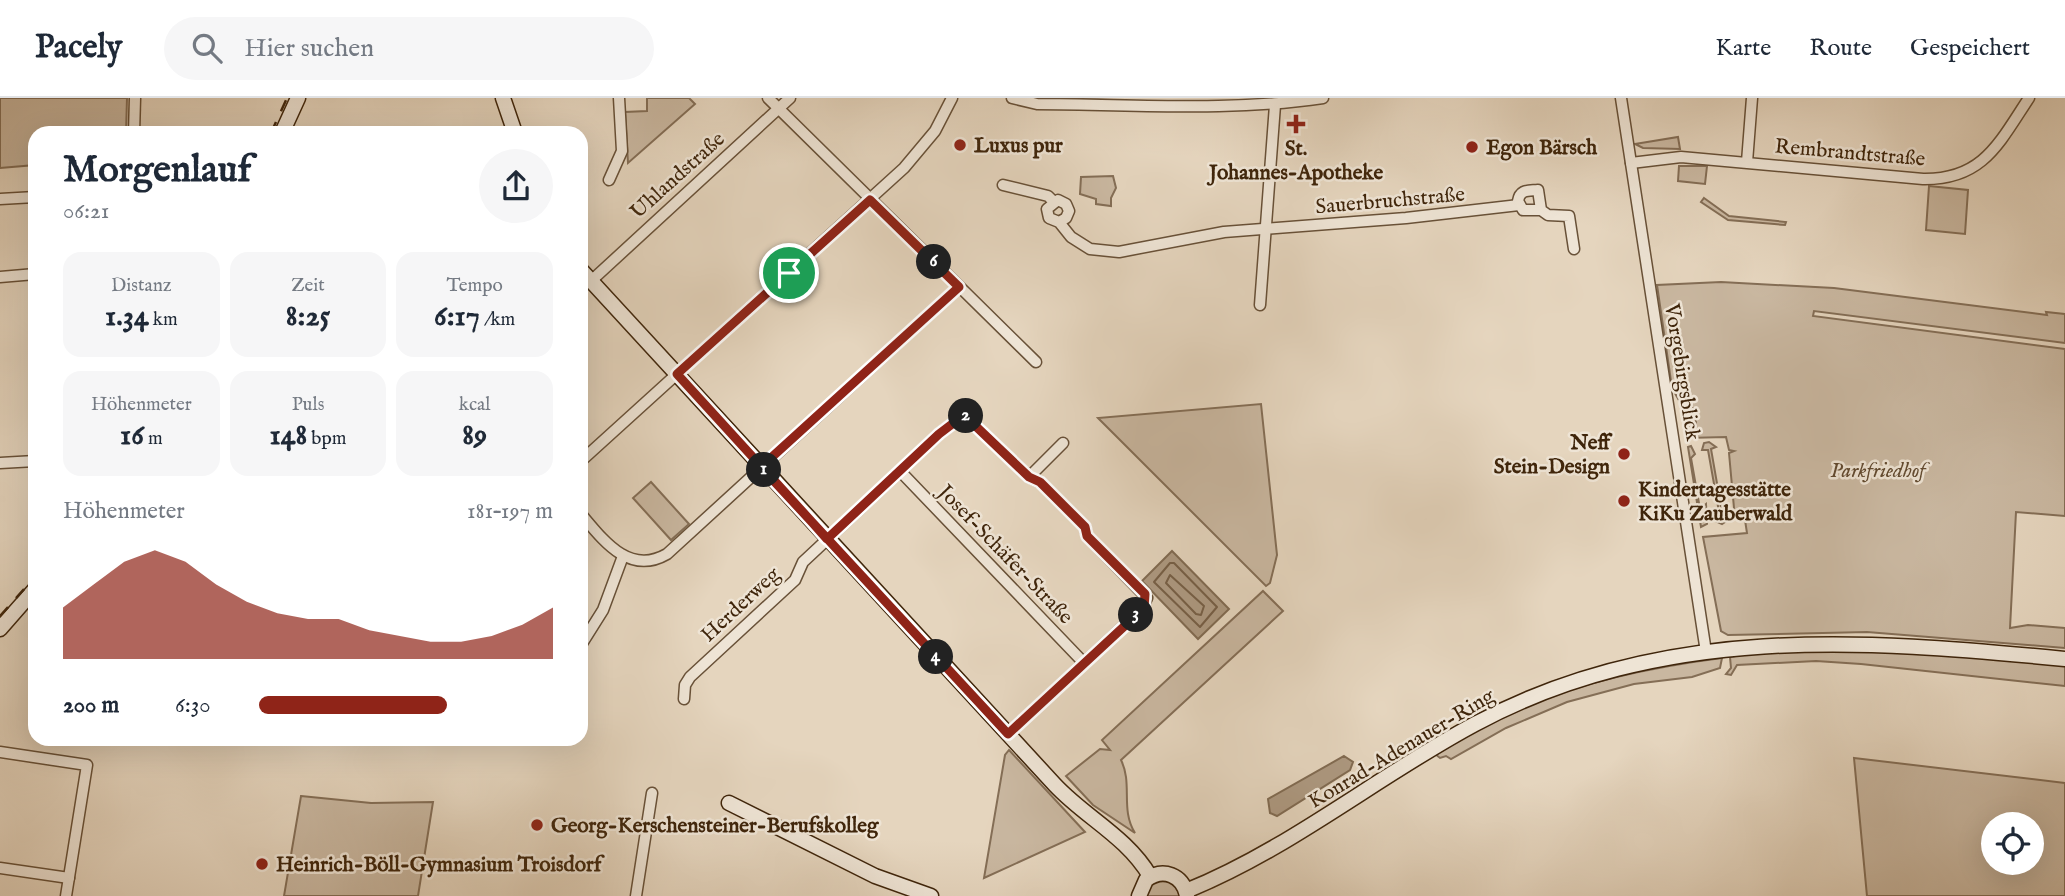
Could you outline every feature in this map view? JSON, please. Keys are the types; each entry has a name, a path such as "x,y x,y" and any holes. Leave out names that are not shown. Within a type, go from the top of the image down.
{"main road":[{"path":"285,126 298,98"},
{"path":"503,98 513,126"},
{"path":"588,277 1008,734 1074,803 1127,845 1150,876"},
{"path":"0,629 28,601"},
{"name":"Konrad-Adenauer-Ring","path":"1186,893 1279,846 1451,737 1524,700 1586,677 1706,652 1800,643 1875,644 2065,659"},
{"path":"729,803 906,892 931,896"},
{"path":"1139,896 1142,884 1150,876 1161,873 1172,875 1181,881 1186,893"}],"street":[{"path":"134,126 135,98"},
{"path":"609,180 622,152 619,98"},
{"path":"768,98 1036,362"},
{"name":"Uhlandstraße","path":"588,273 790,98"},
{"path":"588,455 918,155 935,131 952,98"},
{"path":"1012,98 1037,104 1094,101 1275,105 1323,98"},
{"name":"Vorgebirgsblick","path":"1621,98 1706,652"},
{"path":"1747,162 1752,98"},
{"name":"Rembrandtstraße","path":"1631,163 1681,157 1923,179 1951,178 1971,170 1988,157 2029,98"},
{"path":"1260,305 1275,105"},
{"path":"1003,185 1048,196 1053,201 1063,201 1068,208 1068,215 1059,222 1047,214 1053,201"},
{"name":"Sauerbruchstraße","path":"1519,205 1521,193 1538,190 1541,210 1545,215 1569,216 1574,248"},
{"path":"0,199 28,197"},
{"name":"Sauerbruchstraße","path":"1059,222 1084,246 1106,252 1196,236 1519,205"},
{"name":"Sauerbruchstraße","path":"1519,205 1525,211 1541,210"},
{"path":"0,277 28,275"},
{"path":"588,521 623,556 643,562 667,554 959,287"},
{"name":"Herderweg","path":"684,699 685,685 690,677 795,580 803,562 939,434 964,415 1029,477"},
{"path":"1008,734 1144,608 1147,598 1087,536 1085,527 1040,482 1029,477 1063,443"},
{"path":"0,463 28,461"},
{"name":"Josef-Schäfer-Straße","path":"900,471 1084,663"},
{"path":"588,634 603,610 623,556"},
{"path":"0,752 87,765 66,896"},
{"path":"636,896 652,793"},
{"path":"0,868 69,878"}],"green space":[{"path":"0,98 127,98 126,126 28,126 28,166 0,168"},
{"path":"647,98 689,98 695,104 628,163 625,112 647,111"},
{"path":"1678,137 1680,149 1643,148 1635,144"},
{"path":"1679,166 1707,166 1705,184 1678,181"},
{"path":"1113,176 1116,188 1111,198 1111,206 1096,204 1096,199 1080,194 1081,177"},
{"path":"1929,186 1968,190 1965,234 1926,230"},
{"path":"1704,198 1729,216 1786,222 1785,225 1728,220 1701,202"},
{"name":"Parkfriedhof","path":"1721,282 1834,288 2047,315 2046,312 2065,314 2065,343 1814,311 1813,316 2065,349 2065,516 2016,512 2010,628 2028,625 2065,628 2065,648 1867,632 1728,635 1721,631 1703,537 1747,533 1745,520 1735,519 1729,453 1734,451 1729,450 1726,437 1686,438 1684,425 1696,424 1695,409 1681,404 1672,388 1657,285"},
{"path":"1261,404 1277,555 1270,583 1266,586 1098,418"},
{"path":"1709,442 1716,447 1711,449 1722,512 1729,511 1728,520 1722,524 1713,520 1711,510 1719,512 1708,450 1702,450 1704,443"},
{"path":"1691,446 1695,454 1691,458 1700,509 1706,504 1707,524 1701,527 1688,447"},
{"path":"651,482 689,524 671,540 633,498"},
{"path":"1263,591 1283,611 1121,760 1126,778 1128,815 1135,833 1093,805 1066,776 1100,749 1110,750 1102,740"},
{"path":"1841,647 2065,664 2065,686 1816,661 1737,665 1731,675 1726,674 1731,668 1730,657 1769,650"},
{"path":"1722,658 1720,668 1692,677 1634,684 1567,702 1506,728 1451,759 1446,756 1440,758 1435,754 1505,715 1565,691 1643,671"},
{"path":"1009,750 1085,832 984,878 1005,755"},
{"path":"1854,758 2065,783 2065,896 1867,896"},
{"path":"301,796 371,803 433,802 418,896 284,896"},
{"path":"1157,879 1173,882 1181,896 1145,896 1146,890"}],"water":[{"path":"1172,551 1229,609 1198,639 1142,581"},
{"path":"1344,756 1353,762 1350,770 1277,816 1270,813 1268,799"}],"railway":[{"path":"274,126 287,98"},
{"path":"0,616 28,585"}],"place":[{"name":"St. Johannes-Apotheke","path":"1296,124"},
{"name":"Luxus pur","path":"960,145"},
{"name":"Egon Bärsch","path":"1472,147"},
{"name":"Neff Stein-Design","path":"1624,454"},
{"name":"Kindertagesstätte KiKu Zauberwald","path":"1624,501"},
{"name":"Georg-Kerschensteiner-Berufskolleg","path":"537,825"},
{"name":"Heinrich-Böll-Gymnasium Troisdorf","path":"262,864"}],"route":[{"path":"789,273 677,374 811,521 827,539 859,509 900,471 939,434 964,415 1029,477 1040,482 1085,527 1087,536 1147,598 1144,608 1008,734 811,521 761,467 766,462 959,287 870,200 789,273"}]}
